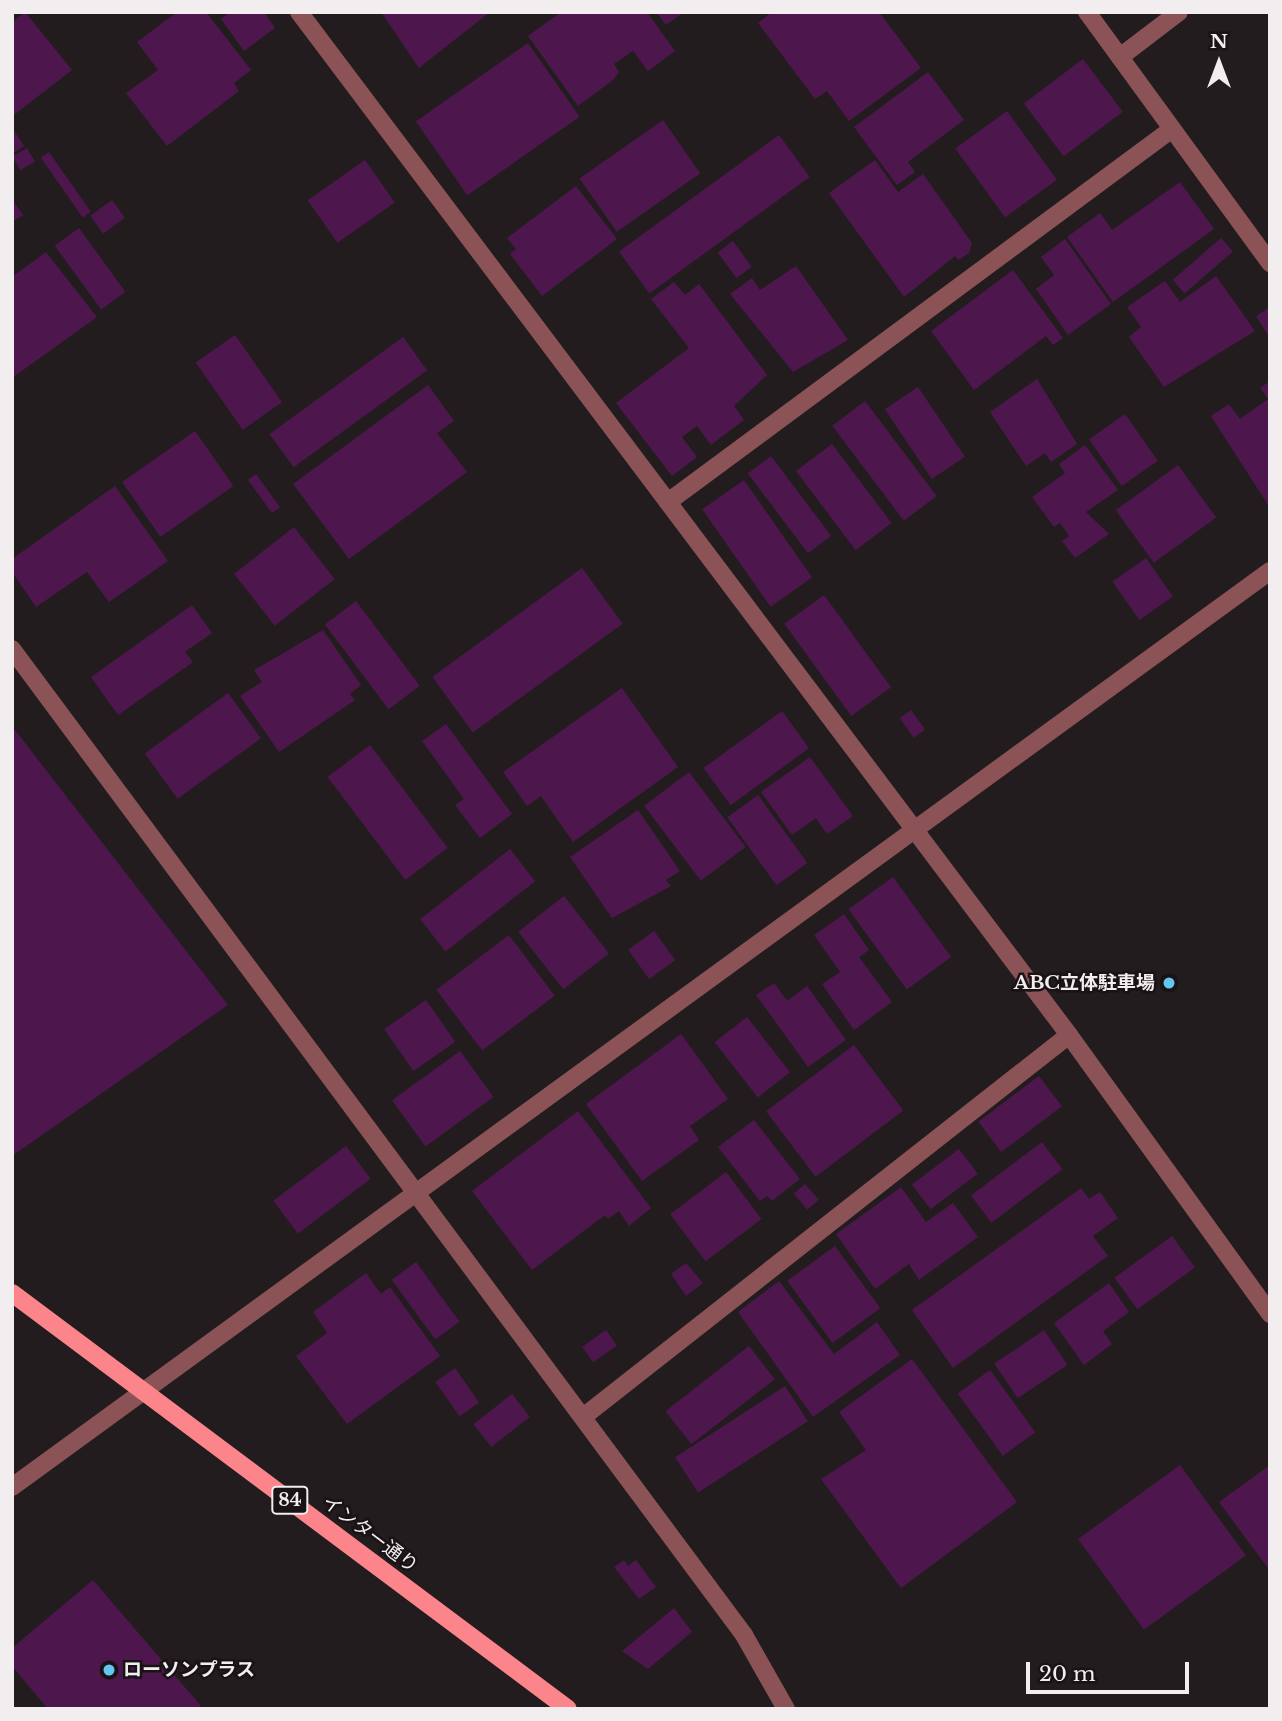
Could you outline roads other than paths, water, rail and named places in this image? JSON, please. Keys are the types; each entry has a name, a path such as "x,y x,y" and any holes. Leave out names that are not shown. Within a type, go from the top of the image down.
{"main road":[{"name":"インター通り","path":"12,1293 568,1709"}],"street":[{"path":"299,12 1069,1035 1270,1314"},
{"path":"1087,12 1270,263"},
{"path":"1120,57 1179,12"},
{"path":"668,502 1172,129"},
{"path":"12,1487 419,1193 1270,570"},
{"path":"12,649 419,1193 744,1635 786,1709"},
{"path":"583,1417 1069,1035"}],"place":[{"name":"ABC立体駐車場","path":"1169,983"},
{"name":"ローソンプラス","path":"109,1670"}]}
